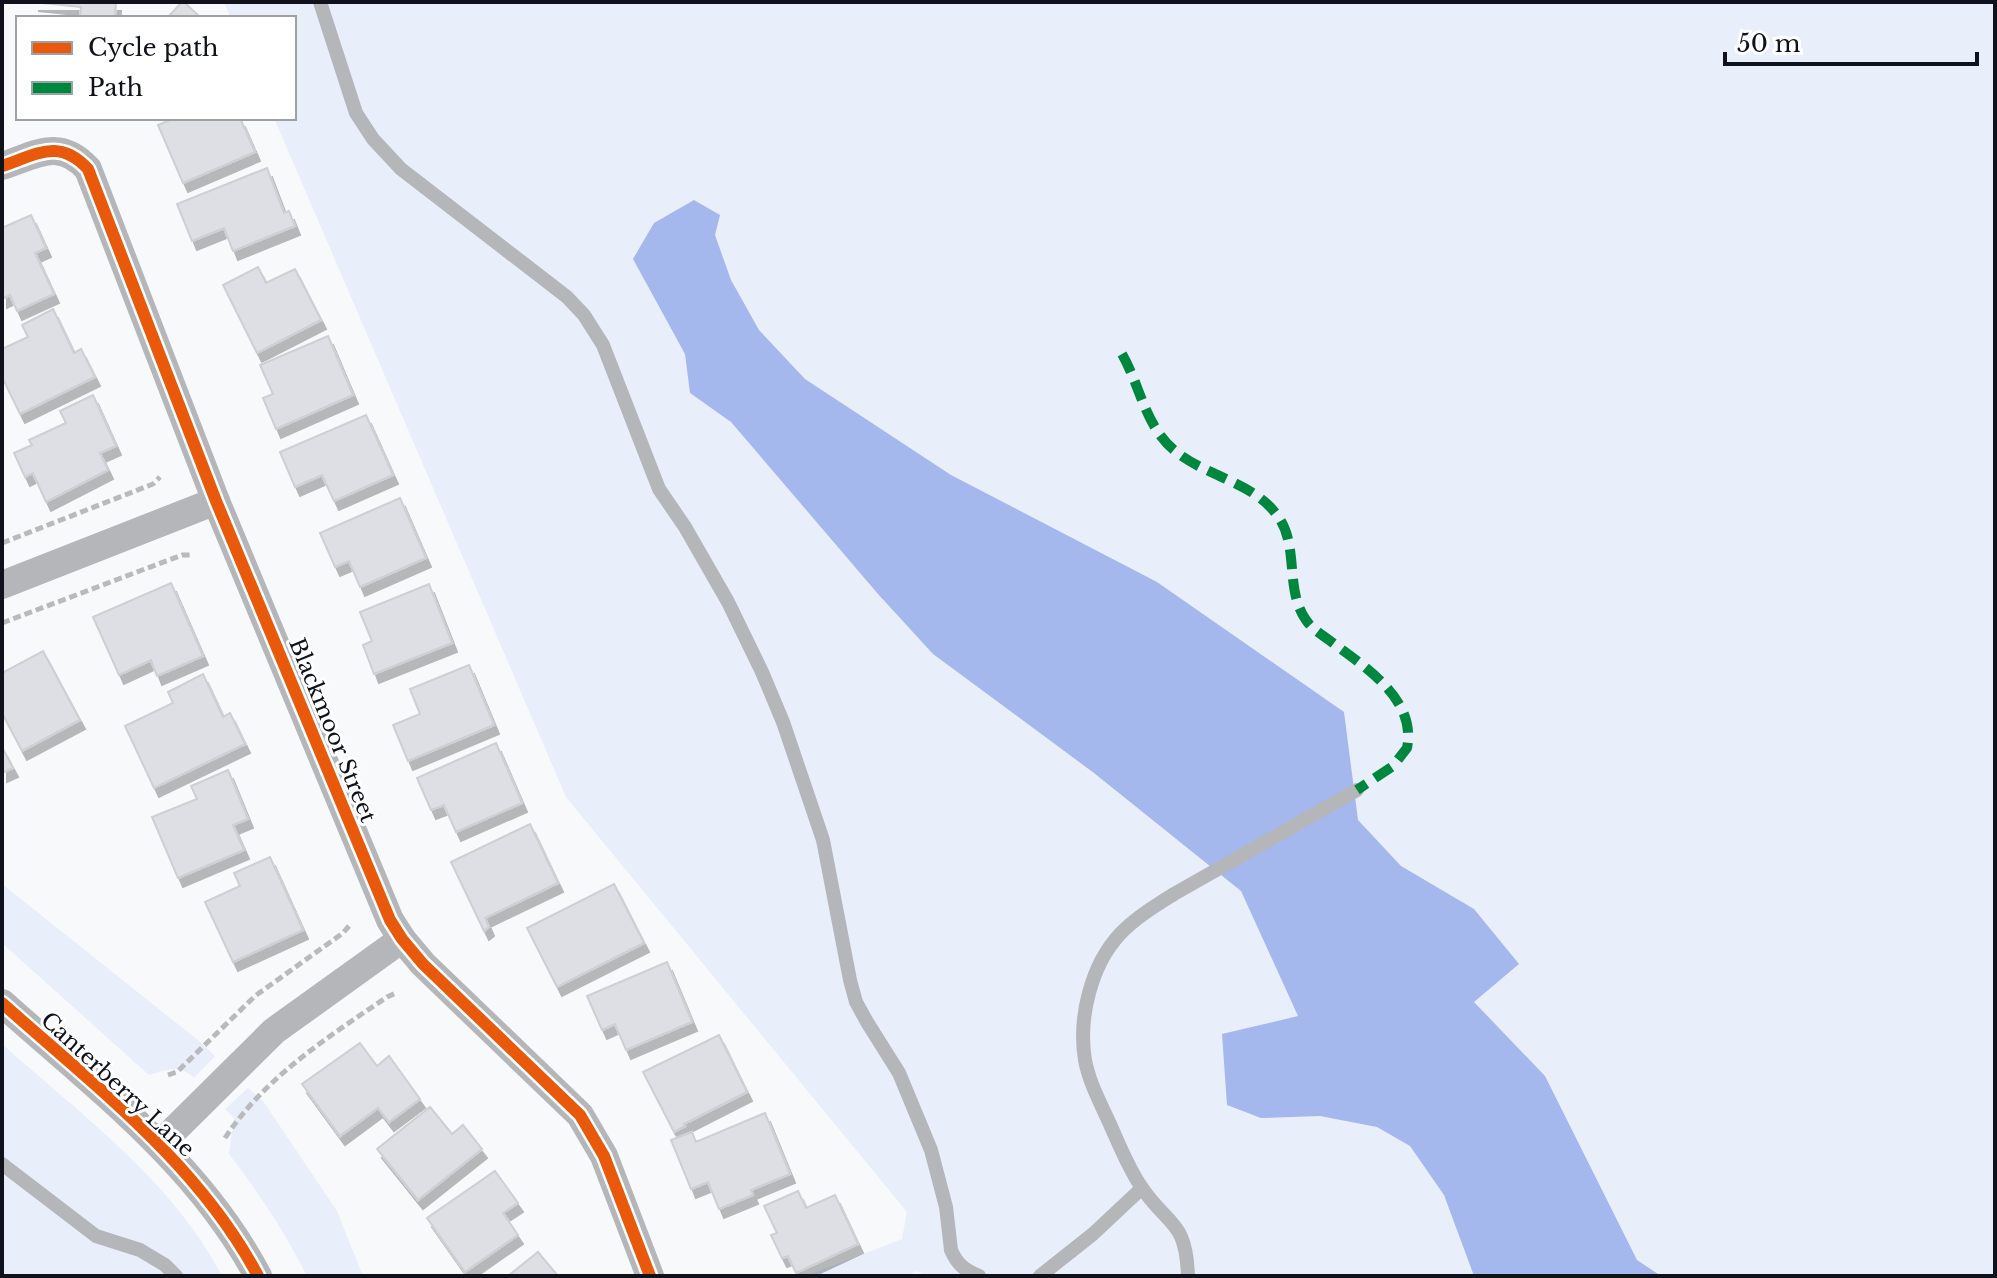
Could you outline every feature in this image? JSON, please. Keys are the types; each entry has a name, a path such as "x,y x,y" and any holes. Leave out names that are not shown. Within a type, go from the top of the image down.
{"street":[{"name":"Blackmoor Street","path":"2,166 43,151 60,150 74,156 88,169 216,501 385,909 402,939 423,964 580,1115 604,1156 650,1276"},
{"path":"2,585 216,501"},
{"path":"160,1144 274,1031 402,939"},
{"name":"Canterberry Lane","path":"2,1003 160,1144 227,1224 258,1276"}],"lane":[{"path":"320,2 356,113 379,146 401,169 567,297 584,315 603,345 659,489 728,602 783,722 823,840 856,1002 899,1073 931,1150 946,1207 951,1250 962,1268 979,1276"},
{"path":"1188,1276 1184,1239 1142,1188 1090,1079 1084,1035 1088,997 1105,954 1124,930 1174,894 1357,790"},
{"path":"2,1164 96,1236 140,1250 165,1265 176,1276"},
{"path":"1040,1276 1083,1243 1142,1188"}],"path":[{"path":"2,543 153,484 160,477"},
{"path":"2,623 182,555 193,555"},
{"path":"168,1075 177,1072 255,996 349,926"},
{"path":"225,1138 236,1122 298,1059 396,993"}],"shaded area":[{"path":"224,2 1995,2 1995,1276 927,1276 917,1271 905,1276 806,1276 902,1239 907,1212 566,797 275,120 296,120 296,16 230,16"},
{"path":"2,884 215,1056 194,1078 178,1070 149,1075 2,943"},
{"path":"2,1044 93,1123 151,1179 202,1242 222,1276 2,1276"},
{"path":"248,1088 263,1101 337,1211 363,1276 307,1276 271,1213 229,1154 234,1118 225,1109"}],"water":[{"path":"694,200 720,215 715,235 731,280 759,330 805,379 951,475 1157,582 1344,712 1358,820 1401,866 1474,909 1519,964 1474,1002 1545,1076 1637,1260 1661,1276 1474,1276 1444,1195 1410,1146 1377,1127 1320,1116 1261,1118 1227,1105 1222,1034 1298,1016 1241,891 1094,773 933,654 731,422 690,393 685,354 633,259 654,223"}],"building":[{"path":"33,2 116,2 115,16 80,16 81,7"},
{"path":"184,2 199,16 169,16"},
{"path":"170,120 241,120 255,152 183,183 158,125"},
{"path":"267,168 284,213 289,211 295,226 233,251 224,228 192,241 177,204"},
{"path":"31,215 46,248 35,253 54,294 17,311 10,295 2,299 2,228"},
{"path":"258,267 266,283 295,269 321,320 257,353 223,285"},
{"path":"53,309 74,353 81,349 95,377 20,414 2,377 2,349 28,337 22,325"},
{"path":"328,336 353,395 276,429 263,398 273,394 260,365"},
{"path":"93,395 116,446 100,453 108,470 46,502 33,473 25,477 14,453 32,445 29,440 66,423 60,411"},
{"path":"366,415 393,475 334,501 322,475 295,487 280,452"},
{"path":"400,498 426,558 360,587 349,561 335,567 320,533"},
{"path":"171,583 203,656 157,676 151,660 119,675 93,617"},
{"path":"429,584 452,643 374,674 363,645 372,641 360,612"},
{"path":"43,651 80,720 22,751 2,713 2,673"},
{"path":"469,665 494,725 408,761 393,725 420,714 410,689"},
{"path":"203,674 223,717 230,713 245,744 154,788 125,726 173,703 168,692"},
{"path":"496,743 522,803 456,832 444,805 431,810 417,778"},
{"path":"2,747 13,768 2,773"},
{"path":"228,770 248,819 233,825 244,850 178,878 152,817 197,799 191,786"},
{"path":"530,824 558,883 485,918 489,927 484,931 451,862"},
{"path":"270,857 303,930 233,962 205,902 240,886 234,873"},
{"path":"614,884 644,943 557,987 527,928"},
{"path":"667,962 692,1022 626,1050 615,1024 602,1030 587,996"},
{"path":"719,1035 747,1092 674,1132 643,1072"},
{"path":"360,1043 377,1066 389,1056 420,1099 389,1122 378,1108 340,1136 302,1084"},
{"path":"430,1107 452,1134 463,1125 482,1149 418,1200 377,1149"},
{"path":"765,1113 790,1174 751,1190 753,1195 719,1209 708,1182 691,1189 671,1140 692,1132 696,1142"},
{"path":"495,1171 518,1203 503,1213 518,1235 465,1272 427,1218"},
{"path":"798,1191 806,1208 835,1195 858,1244 796,1273 788,1256 782,1258 771,1235 777,1233 764,1206"},
{"path":"538,1252 558,1276 508,1276"}],"marked path":[{"path":"1122,354 1150,417 1164,440 1186,459 1255,494 1277,515 1288,540 1295,595 1306,620 1371,672 1396,699 1408,730 1407,748 1393,766 1357,790"}],"cycle path":[{"path":"2,166 47,151 57,151 67,153 88,169 216,501 390,920 423,964 580,1115 604,1156 650,1276"},
{"path":"2,1003 108,1096 176,1162 234,1236 258,1276"}]}
